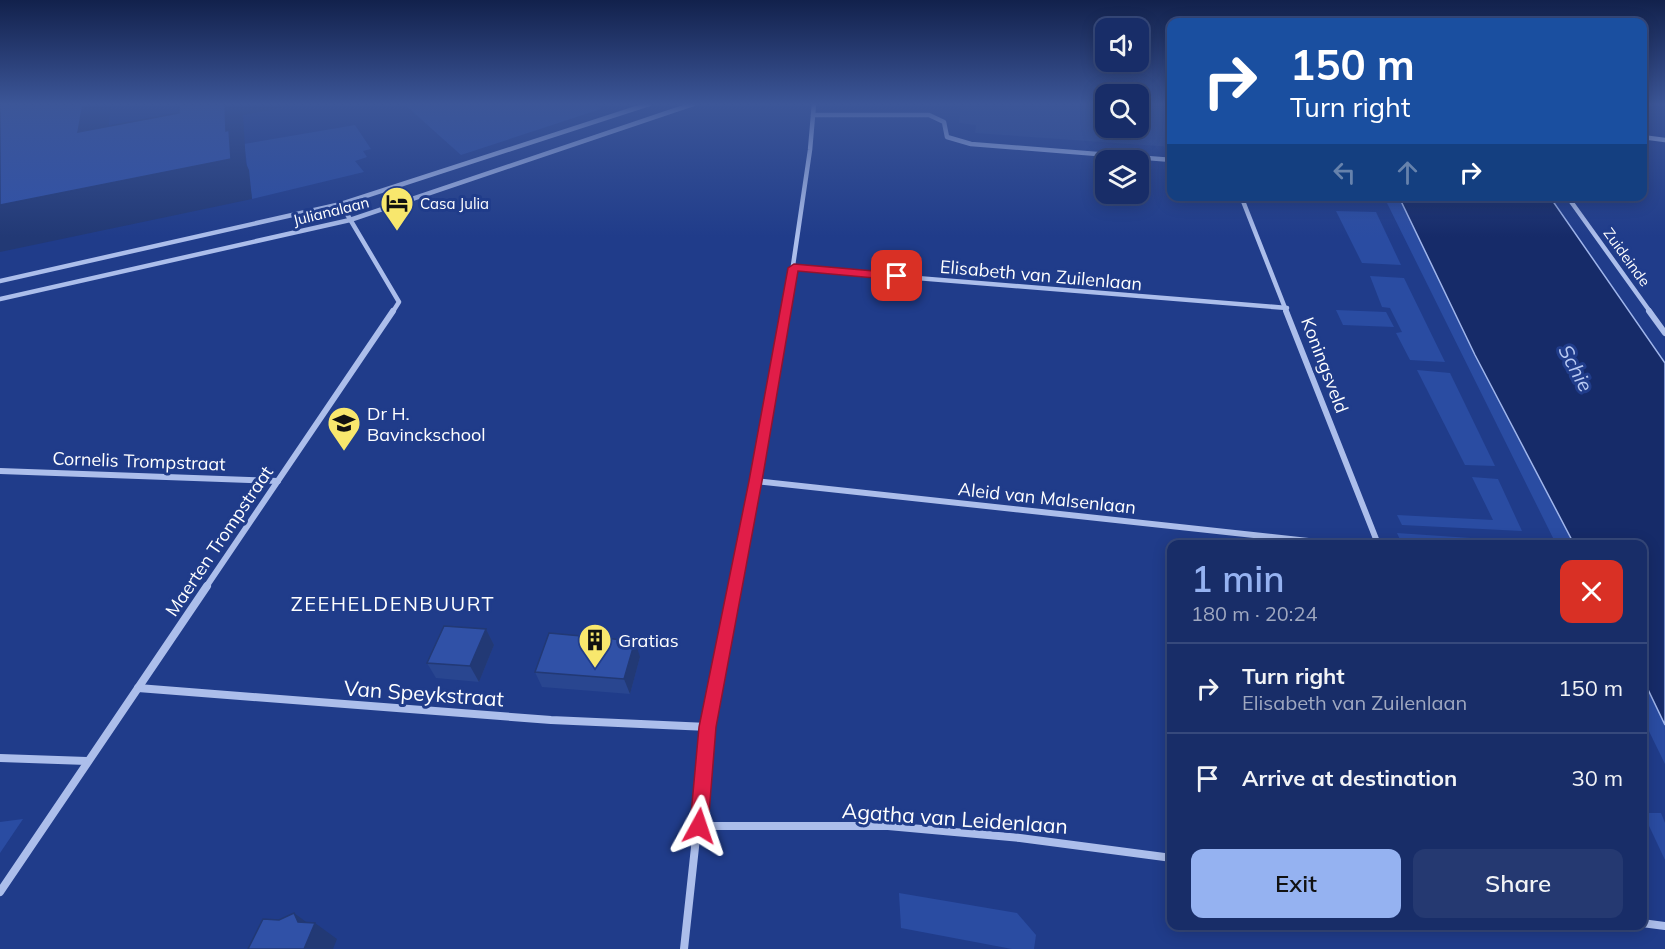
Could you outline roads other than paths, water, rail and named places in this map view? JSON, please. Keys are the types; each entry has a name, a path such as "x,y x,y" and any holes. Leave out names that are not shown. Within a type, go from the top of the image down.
{"street":[{"name":"Julianalaan","path":"0,281 341,204 513,148"},
{"name":"Julianalaan","path":"0,299 350,220 562,148"},
{"path":"684,949 708,727 756,481 794,268 809,148"},
{"path":"1028,148 1167,159"},
{"name":"Koningsveld","path":"1243,201 1376,540"},
{"name":"Zuideinde","path":"1571,201 1665,333"},
{"name":"Maerten Trompstraat","path":"0,892 399,302 341,204"},
{"name":"Elisabeth van Zuilenlaan","path":"794,268 1287,308"},
{"name":"Cornelis Trompstraat","path":"0,471 278,481"},
{"name":"Aleid van Malsenlaan","path":"756,481 1299,540"},
{"name":"Van Speykstraat","path":"138,688 540,719 708,727"},
{"path":"0,758 87,761"},
{"name":"Agatha van Leidenlaan","path":"699,826 888,826 1020,838 1167,857"},
{"path":"1647,924 1665,926"}],"water":[{"name":"Schie","path":"1401,201 1553,201 1665,363 1665,725 1647,687 1647,540 1572,540 1475,355"}],"place":[{"name":"Casa Julia","path":"397,232"},
{"name":"Dr H. Bavinckschool","path":"344,452"},
{"name":"Gratias","path":"595,669"}],"district":[{"name":"ZEEHELDENBUURT","path":"393,603"}]}
